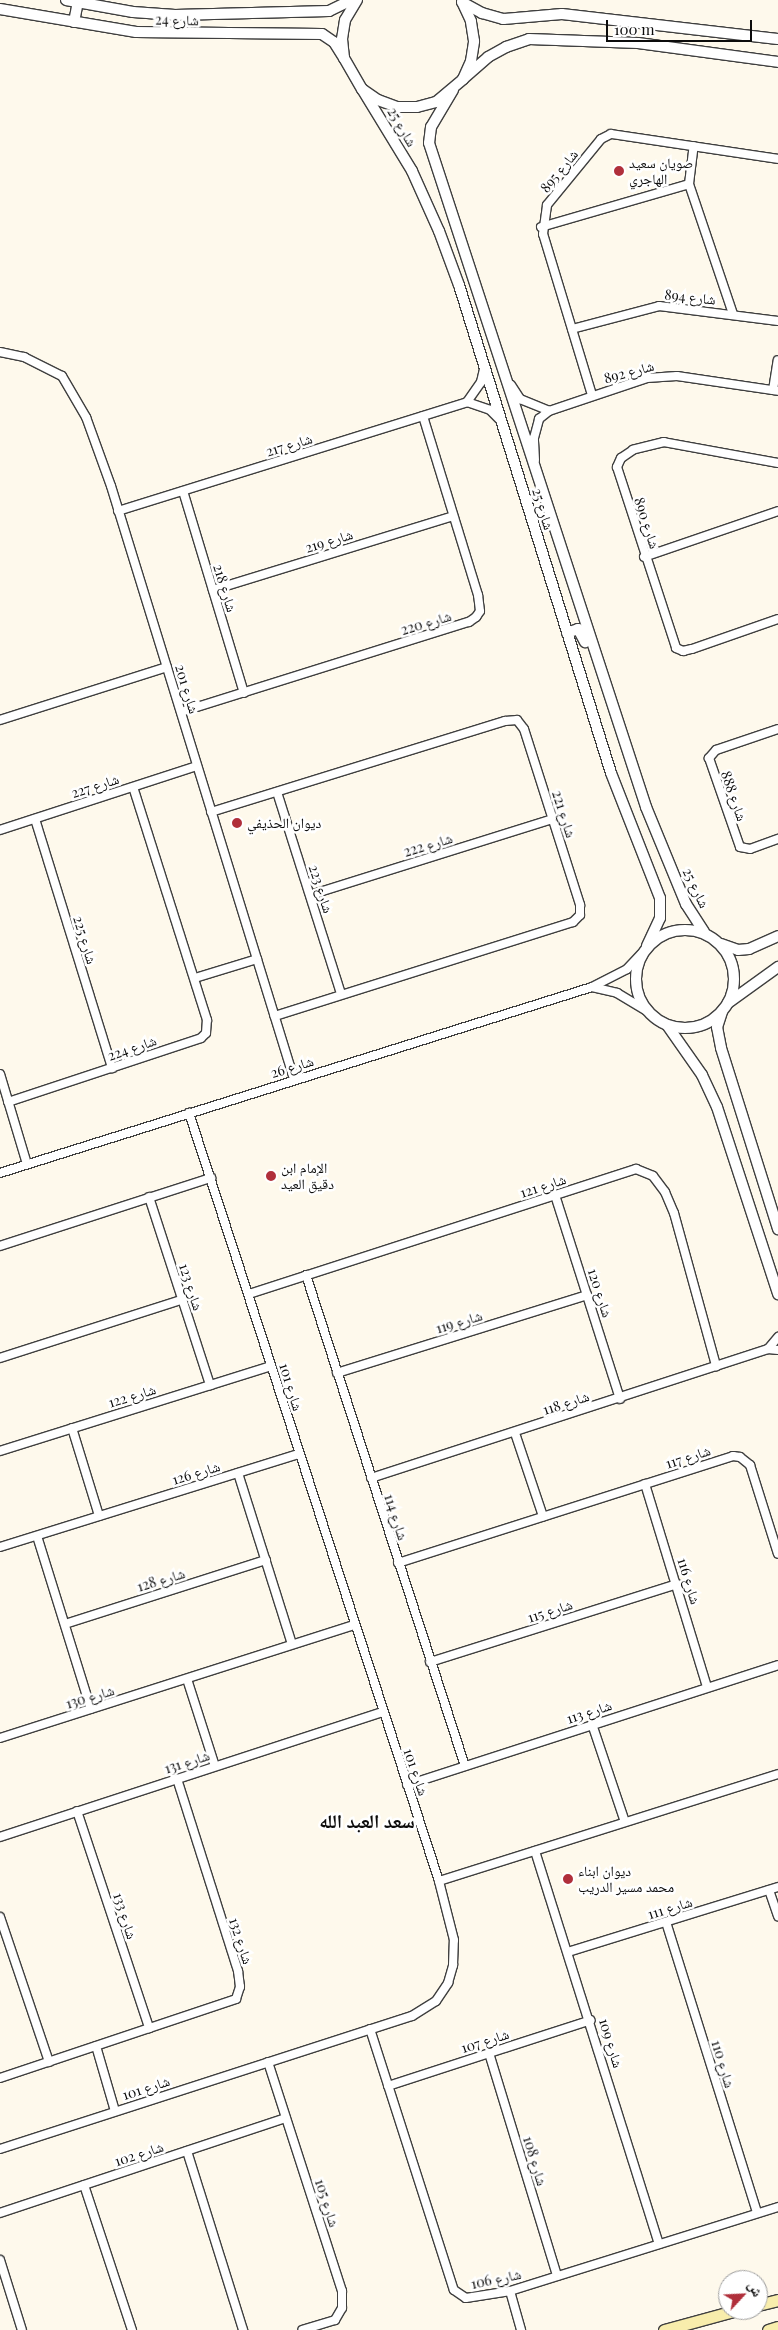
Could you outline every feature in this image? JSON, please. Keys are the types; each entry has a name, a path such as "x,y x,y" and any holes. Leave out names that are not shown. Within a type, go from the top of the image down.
{"main road":[{"path":"664,2330 718,2315"},
{"path":"768,2330 778,2328"}],"street":[{"name":"شارع 24","path":"66,0 133,12 174,15 329,11 352,0"},
{"path":"344,58 342,39 345,20 357,0"},
{"path":"460,1 482,13 503,18 562,14 778,39"},
{"path":"460,1 471,21 474,41 471,61 463,79"},
{"path":"74,22 78,2"},
{"name":"شارع 24","path":"0,9 136,32 178,34 322,34 334,42 362,89"},
{"path":"362,89 378,100 397,107 417,107 436,102 453,90 488,57 506,46 529,39 638,43 778,62"},
{"name":"شارع 25","path":"362,89 412,171 440,231 611,772 660,898 662,908 658,927 644,950"},
{"name":"شارع 25","path":"453,90 430,127 429,143 646,807 686,904 704,932"},
{"name":"شارع 895","path":"541,227 547,205 606,136 617,134 778,158"},
{"path":"694,146 689,184 733,314"},
{"path":"592,395 541,227 689,184"},
{"name":"شارع 894","path":"572,330 659,306 778,321"},
{"name":"شارع 201","path":"0,352 24,357 62,376 86,417 118,511 294,1079"},
{"path":"776,390 778,360"},
{"path":"484,370 481,382 467,402 490,410 499,419 507,431 520,468 525,473 536,467 534,438 539,419 549,410 520,399 506,377"},
{"name":"شارع 892","path":"549,410 592,395 666,375 776,390"},
{"name":"شارع 217","path":"118,511 467,402"},
{"name":"شارع 220","path":"181,712 469,622 476,617 480,604 423,416"},
{"name":"شارع 890","path":"778,463 664,442 625,454 618,462 617,472 672,642 679,650 692,649 778,619"},
{"name":"شارع 218","path":"183,491 244,693"},
{"path":"644,557 778,512"},
{"name":"شارع 219","path":"213,590 453,516"},
{"path":"567,633 573,628 582,631 610,720 620,730"},
{"path":"0,720 167,667"},
{"name":"شارع 221","path":"211,812 511,720 517,720 524,729 580,905 577,919 274,1016"},
{"name":"شارع 888","path":"778,728 716,750 709,758 740,847 750,849 778,839"},
{"name":"شارع 227","path":"0,830 197,766"},
{"name":"شارع 224","path":"8,1102 201,1038 206,1033 207,1020 195,978 133,787"},
{"name":"شارع 223","path":"277,792 341,994"},
{"name":"شارع 225","path":"35,819 112,1068"},
{"name":"شارع 222","path":"310,895 553,819"},
{"path":"647,1011 635,984 644,950 664,933 677,930 704,932 721,944 738,950 749,949 778,936"},
{"path":"721,944 732,962 734,983 717,1027 720,1048 778,1229"},
{"name":"شارع 26","path":"0,1173 294,1079 592,987 627,969 644,950"},
{"path":"195,978 257,959"},
{"path":"667,1025 682,1028 697,1027 778,966"},
{"path":"592,987 617,993 667,1025 702,1075 718,1107 778,1294"},
{"path":"0,1074 27,1164"},
{"name":"شارع 101","path":"0,2149 421,2011 436,2000 448,1982 455,1946 439,1881 382,1712 249,1294 189,1113"},
{"name":"شارع 121","path":"249,1294 636,1169 653,1176 665,1192 674,1213 716,1366"},
{"path":"0,1246 210,1178"},
{"name":"شارع 120","path":"556,1195 620,1399"},
{"name":"شارع 123","path":"149,1197 181,1300 210,1384"},
{"name":"شارع 114","path":"306,1275 465,1766"},
{"name":"شارع 119","path":"337,1373 587,1295"},
{"path":"0,1358 181,1300"},
{"name":"شارع 118","path":"768,1349 778,1338"},
{"name":"شارع 118","path":"371,1478 516,1433 768,1349 778,1350"},
{"name":"شارع 122","path":"0,1451 272,1366"},
{"path":"72,1428 99,1516"},
{"path":"516,1433 544,1516"},
{"name":"شارع 126","path":"0,1547 299,1454"},
{"name":"شارع 117","path":"398,1563 733,1456 740,1457 750,1465 778,1554"},
{"path":"238,1473 292,1644"},
{"name":"شارع 116","path":"645,1484 707,1687"},
{"path":"37,1536 91,1709"},
{"name":"شارع 128","path":"65,1624 266,1560"},
{"name":"شارع 115","path":"430,1662 677,1584"},
{"name":"شارع 130","path":"0,1738 354,1625"},
{"name":"شارع 113","path":"407,1785 778,1665"},
{"path":"187,1679 215,1766"},
{"name":"شارع 131","path":"0,1837 382,1712"},
{"path":"592,1724 625,1822"},
{"path":"439,1881 778,1774"},
{"name":"شارع 132","path":"0,2078 236,2000 240,1987 238,1972 177,1779"},
{"name":"شارع 133","path":"77,1812 149,2028"},
{"name":"شارع 109","path":"535,1851 590,2020 659,2244"},
{"name":"شارع 111","path":"568,1952 778,1887"},
{"path":"770,1890 778,1916"},
{"path":"0,1917 49,2062"},
{"name":"شارع 110","path":"666,1922 757,2213"},
{"name":"شارع 107","path":"388,2086 590,2020"},
{"name":"شارع 106","path":"370,2029 454,2290 466,2298 510,2291 778,2207"},
{"path":"96,2046 115,2111"},
{"name":"شارع 108","path":"489,2053 557,2276"},
{"name":"شارع 105","path":"268,2062 342,2292 342,2308 335,2320 303,2330"},
{"name":"شارع 102","path":"0,2213 286,2118"},
{"path":"187,2151 243,2330"},
{"path":"84,2185 132,2330"},
{"path":"0,2260 22,2330"},
{"path":"510,2291 521,2330"}],"place":[{"name":"صويان سعيد الهاجري","path":"619,171"},
{"name":"ديوان الحذيفي","path":"237,823"},
{"name":"الإمام ابن دقيق العيد","path":"271,1176"},
{"name":"ديوان ابناء محمد مسير الدريب","path":"568,1879"}],"district":[{"name":"سعد العبد الله","path":"367,1821"}]}
